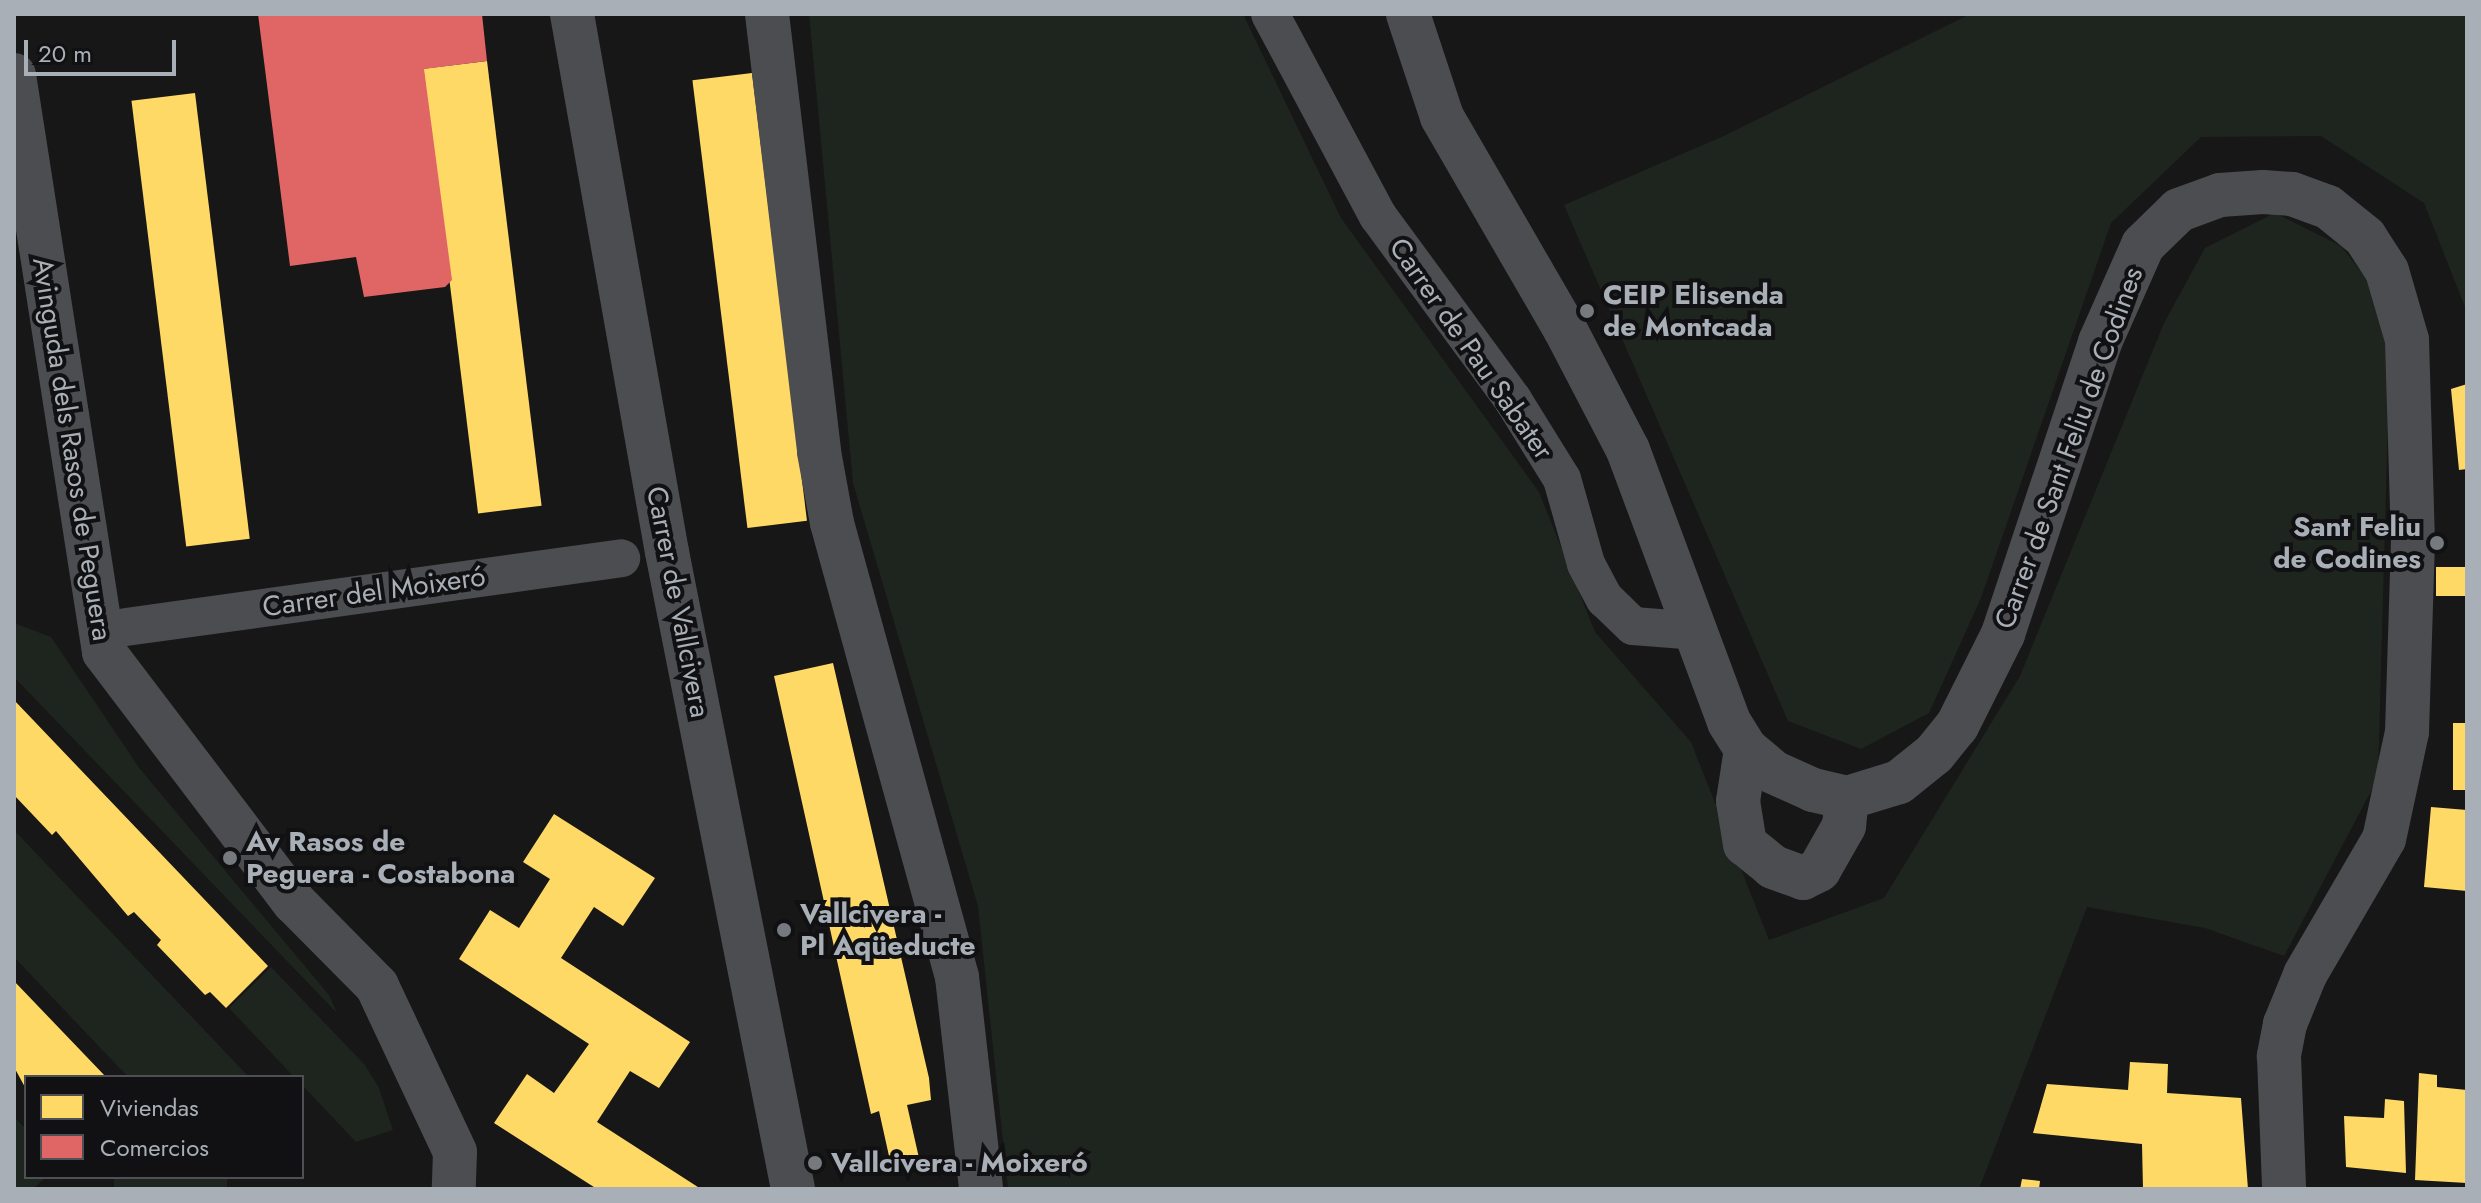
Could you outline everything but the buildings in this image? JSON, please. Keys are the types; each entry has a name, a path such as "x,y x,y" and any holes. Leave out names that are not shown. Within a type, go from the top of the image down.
{"street":[{"name":"Carrer de Vallcivera","path":"572,14 667,552 793,1189"},
{"path":"767,14 819,452 832,523 957,977 981,1189"},
{"name":"Carrer de Pau Sabater","path":"1270,14 1378,216 1513,400 1562,479 1586,564 1605,599 1633,626 1698,631"},
{"path":"1408,14 1442,117 1565,329 1628,450 1698,631 1711,679 1746,749 1773,772 1813,790 1847,798 1844,826 1819,870 1803,878 1773,867 1745,844 1738,788 1746,749"},
{"name":"Avinguda dels Rasos de Peguera","path":"14,75 104,652 294,902 377,986 455,1152 454,1189"},
{"name":"Carrer de Sant Feliu de Codines","path":"1847,798 1899,782 1934,754 1957,726 2003,634 2100,342 2143,245 2179,210 2220,195 2263,192 2292,194 2328,207 2365,237 2387,271 2407,340 2413,541 2407,732 2384,839 2305,975 2285,1024 2279,1056 2284,1189"},
{"name":"Carrer del Moixeró","path":"126,627 621,558"}],"shaded area":[{"path":"809,14 1243,14 1341,218 1539,492 1595,632 1691,742 1769,940 1884,898 2020,676 2164,323 2205,248 2275,213 2341,246 2391,310 2378,778 2284,956 2205,928 2087,907 1979,1189 1008,1189 978,906 853,483"},
{"path":"1970,14 2467,14 2467,312 2424,203 2321,136 2201,137 2111,223 1981,598 1929,713 1861,749 1788,721 1564,205 1726,135"},
{"path":"14,623 51,637 140,769 329,995 337,1013 14,677"},
{"path":"14,830 247,1075 126,1075 14,957"},
{"path":"271,967 365,1065 379,1088 393,1130 356,1142 304,1087 304,1075 292,1075 229,1008"},
{"path":"14,1117 24,1127 24,1179 44,1179 33,1189 14,1189"},
{"path":"114,1179 227,1179 227,1189 114,1189"}],"place":[{"name":"CEIP Elisenda de Montcada","path":"1587,311"},
{"name":"Sant Feliu de Codines","path":"2437,543"},
{"name":"Av Rasos de Peguera - Costabona","path":"230,858"},
{"name":"Vallcivera - Pl Aqüeducte","path":"784,930"},
{"name":"Vallcivera - Moixeró","path":"815,1163"}]}
